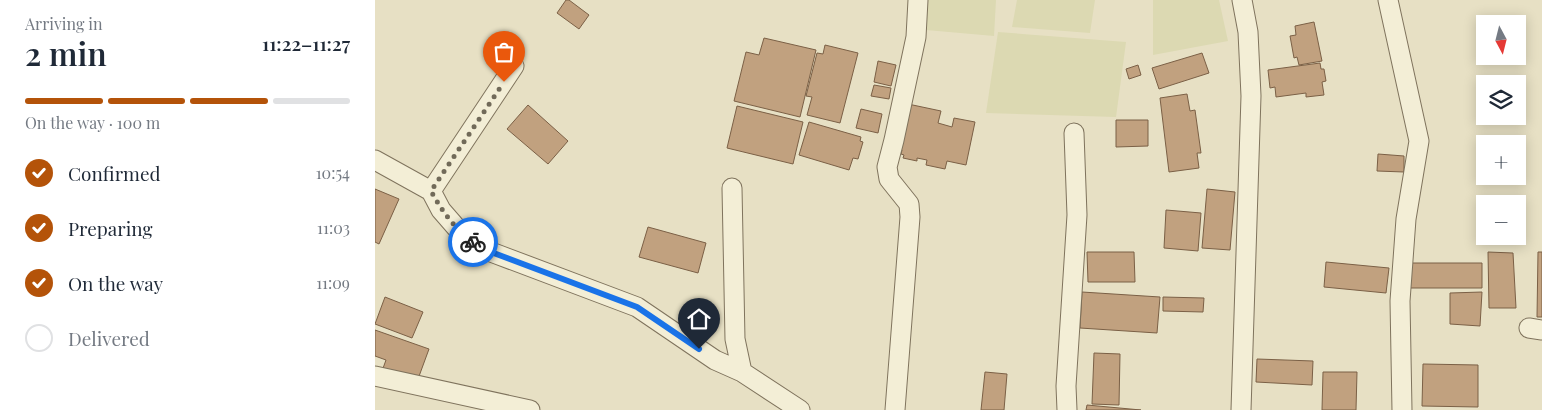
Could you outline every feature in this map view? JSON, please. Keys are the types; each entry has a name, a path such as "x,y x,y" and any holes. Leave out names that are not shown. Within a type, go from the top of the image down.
{"street":[{"path":"895,410 910,217 909,204 889,179 887,167 916,37 918,0"},
{"path":"1241,410 1251,96 1248,32 1242,0"},
{"path":"1388,0 1419,142 1406,219 1400,301 1402,410"},
{"path":"431,191 514,66"},
{"path":"1067,410 1066,386 1077,215 1074,133"},
{"path":"375,160 431,191 441,210 461,233 475,243 491,252 637,307 715,360 742,372 800,410"},
{"path":"732,188 735,339 742,372"},
{"path":"375,376 530,410"}],"shaded area":[{"path":"927,0 996,0 994,36 926,30"},
{"path":"1017,0 1095,0 1090,33 1012,27"},
{"path":"1153,0 1219,0 1228,41 1153,55"},
{"path":"998,32 1126,42 1116,117 986,113"}],"building":[{"path":"566,0 569,0 589,15 579,29 557,13"},
{"path":"1314,22 1322,61 1299,65 1297,57 1294,58 1290,36 1296,35 1295,26"},
{"path":"764,38 816,50 800,117 734,101 746,52 759,55"},
{"path":"825,45 858,53 840,123 807,115 812,97 806,96 817,53 823,54"},
{"path":"1202,53 1209,73 1159,89 1152,68"},
{"path":"878,61 896,65 891,86 874,82"},
{"path":"1320,63 1321,69 1324,69 1326,81 1322,82 1324,95 1306,97 1306,93 1276,97 1275,87 1270,88 1268,70"},
{"path":"1138,65 1141,75 1129,79 1126,69"},
{"path":"874,85 891,88 889,99 871,96"},
{"path":"1187,94 1190,111 1195,110 1201,153 1197,153 1199,168 1169,172 1160,98"},
{"path":"908,104 941,111 938,123 952,127 954,118 975,122 966,165 947,161 945,169 926,165 927,160 917,158 917,161 903,158 902,150 899,149"},
{"path":"528,105 568,141 548,164 507,129"},
{"path":"737,106 803,122 793,164 727,148"},
{"path":"861,109 882,114 878,133 856,128"},
{"path":"1116,120 1148,120 1148,146 1116,147"},
{"path":"809,122 861,137 860,141 863,142 858,159 853,158 849,170 799,155"},
{"path":"1378,154 1404,156 1404,172 1377,171"},
{"path":"375,189 399,199 379,244 375,242"},
{"path":"1207,189 1235,192 1230,250 1202,248"},
{"path":"1166,210 1201,213 1198,251 1164,248"},
{"path":"648,227 706,243 698,273 639,257"},
{"path":"1087,252 1134,252 1135,282 1088,282"},
{"path":"1488,252 1513,253 1516,308 1489,308"},
{"path":"1538,252 1542,252 1542,317 1537,317"},
{"path":"1326,262 1389,268 1386,293 1324,287"},
{"path":"1410,263 1482,263 1482,288 1409,288"},
{"path":"1082,292 1160,297 1157,333 1080,328"},
{"path":"1482,292 1480,326 1450,324 1450,293"},
{"path":"385,297 423,312 412,338 375,324"},
{"path":"1163,297 1204,298 1203,312 1163,311"},
{"path":"375,330 429,349 418,379 382,371 386,360 375,356"},
{"path":"1094,353 1120,354 1119,405 1092,404"},
{"path":"1257,359 1313,361 1312,385 1256,382"},
{"path":"1423,364 1478,365 1478,407 1422,406"},
{"path":"985,372 1007,374 1004,410 981,410"},
{"path":"1323,372 1357,372 1356,410 1322,410"},
{"path":"1087,405 1141,410 1086,410"}],"way so far":[{"path":"473,242 461,233 441,210 431,191 504,82"}],"route":[{"path":"473,242 491,252 637,307 699,349"}]}
